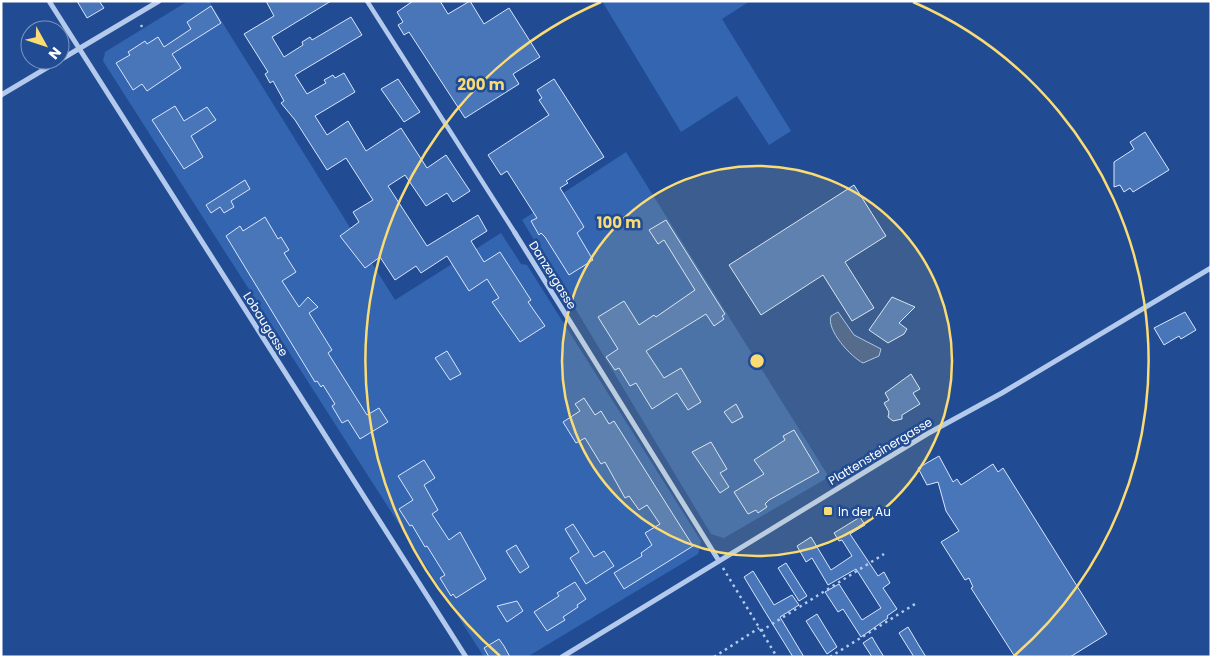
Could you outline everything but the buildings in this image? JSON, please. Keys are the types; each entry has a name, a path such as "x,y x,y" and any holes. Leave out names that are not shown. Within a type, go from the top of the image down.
{"street":[{"name":"Lobaugasse","path":"49,1 466,657"},
{"path":"70,54 159,1"},
{"name":"Danzergasse","path":"367,1 515,233 719,561"},
{"path":"1,95 43,70"},
{"name":"Plattensteinergasse","path":"562,657 927,434 1002,393 1211,268"}],"path":[{"path":"714,657 884,554"},
{"path":"719,561 777,657"},
{"path":"830,657 915,604"}],"shaded area":[{"path":"188,1 209,1 395,300 501,233 521,264 527,265 701,541 698,554 527,657 484,657 103,61 105,52"},
{"path":"602,1 750,1 722,19 791,131 769,145 737,96 681,132"},
{"path":"626,152 829,477 724,538 711,534 522,220"},
{"path":"838,312 854,335 881,349 879,356 863,363 846,349 830,322 831,316"}],"place":[{"name":"In der Au","path":"828,511"}]}
